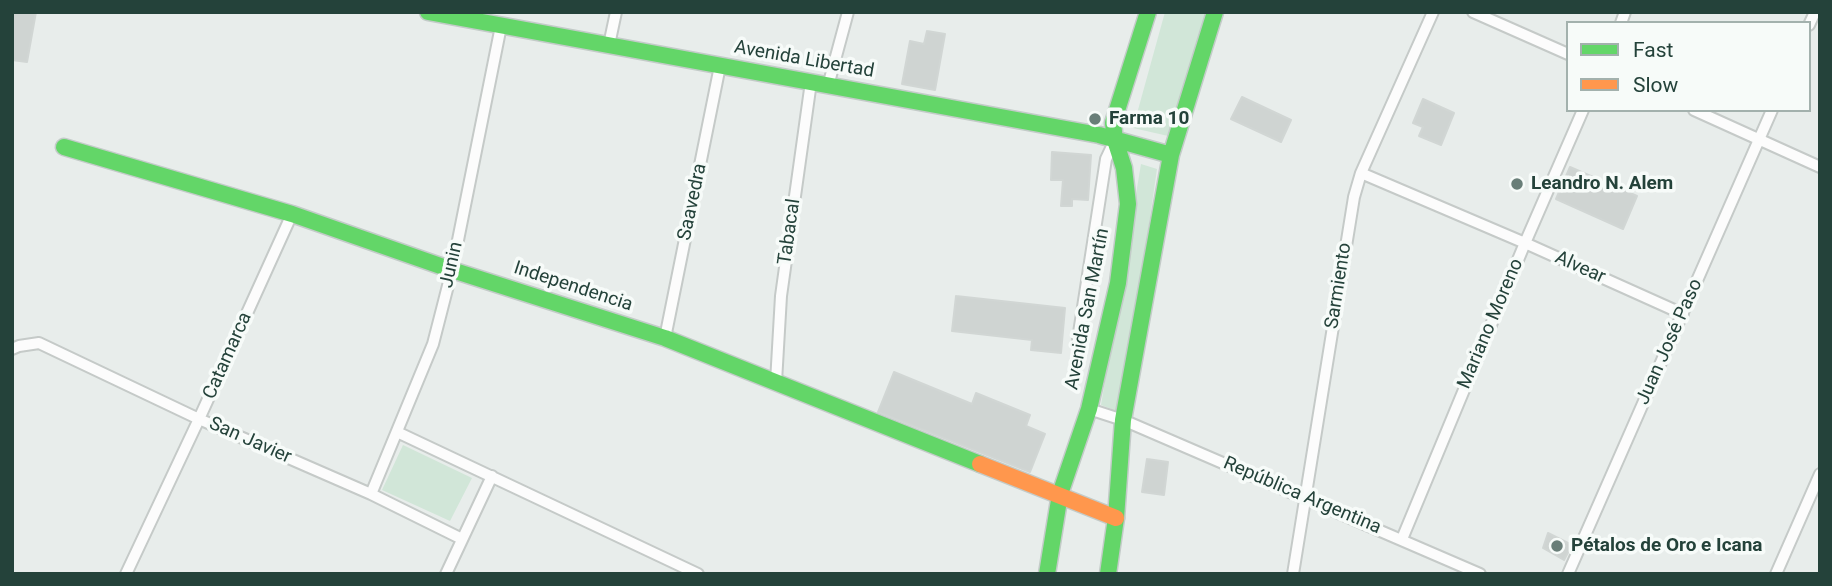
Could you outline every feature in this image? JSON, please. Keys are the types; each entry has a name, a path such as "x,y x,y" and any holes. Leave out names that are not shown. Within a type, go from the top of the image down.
{"main road":[{"name":"Avenida Libertad","path":"428,12 1115,140 1171,155"},
{"name":"Avenida San Martín","path":"1047,574 1059,494 1089,410 1118,283 1128,204 1124,168 1113,123 1148,12"},
{"path":"1108,574 1116,518 1123,420 1171,155 1215,12"},
{"name":"Independencia","path":"64,147 292,214 452,270 665,338 1116,518"}],"street":[{"path":"609,46 617,12"},
{"path":"828,86 848,12"},
{"name":"Sarmiento","path":"1293,574 1354,197 1361,173 1433,12"},
{"path":"1473,12 1566,53"},
{"name":"Junin","path":"371,494 433,344 452,270 501,26"},
{"name":"Saavedra","path":"665,338 720,66"},
{"name":"Tabacal","path":"776,382 781,296 811,82"},
{"name":"Mariano Moreno","path":"1402,539 1582,112"},
{"path":"1698,112 1820,167"},
{"name":"Juan José Paso","path":"1568,574 1771,112"},
{"path":"1078,339 1106,159 1115,140"},
{"name":"Alvear","path":"1361,173 1683,314"},
{"name":"Catamarca","path":"125,574 200,419 292,214"},
{"name":"San Javier","path":"12,349 39,343 200,419 371,494 462,539"},
{"name":"República Argentina","path":"1089,410 1123,420 1480,574"},
{"path":"397,432 692,572"},
{"path":"1776,574 1820,474"},
{"path":"446,574 492,476"}],"green space":[{"path":"1165,12 1210,12 1177,138 1133,128"},
{"path":"1141,164 1157,169 1122,413 1101,405"},
{"path":"403,445 472,478 450,521 382,490"}],"building":[{"path":"12,12 36,12 27,62 12,60"},
{"path":"927,31 945,34 935,90 902,84 910,41 924,44"},
{"path":"1242,97 1291,120 1281,142 1231,119"},
{"path":"1423,99 1454,113 1441,145 1419,136 1423,127 1413,123"},
{"path":"1052,152 1091,155 1088,200 1072,199 1072,206 1061,206 1063,180 1051,180"},
{"path":"1570,167 1637,196 1623,229 1556,199"},
{"path":"956,296 1065,308 1061,353 1031,350 1032,340 952,331"},
{"path":"894,372 972,404 976,393 1030,415 1026,426 1045,434 1030,472 878,412"},
{"path":"1147,459 1168,462 1164,495 1142,492"},
{"name":"Pétalos de Oro e Icana","path":"1548,533 1572,545 1564,560 1543,548"}],"traffic: fast":[{"path":"428,12 1099,135 1171,155"},
{"path":"1047,574 1060,494 1089,409 1118,283 1128,204 1124,168 1113,123 1148,12"},
{"path":"1108,574 1116,518 1123,420 1171,155 1215,12"},
{"path":"64,147 292,214 452,270 665,338 980,464"}],"traffic: slow":[{"path":"980,464 1116,518"}],"place":[{"name":"Farma 10","path":"1095,119"},
{"name":"Leandro N. Alem","path":"1517,184"},
{"name":"Pétalos de Oro e Icana","path":"1557,546"}]}
